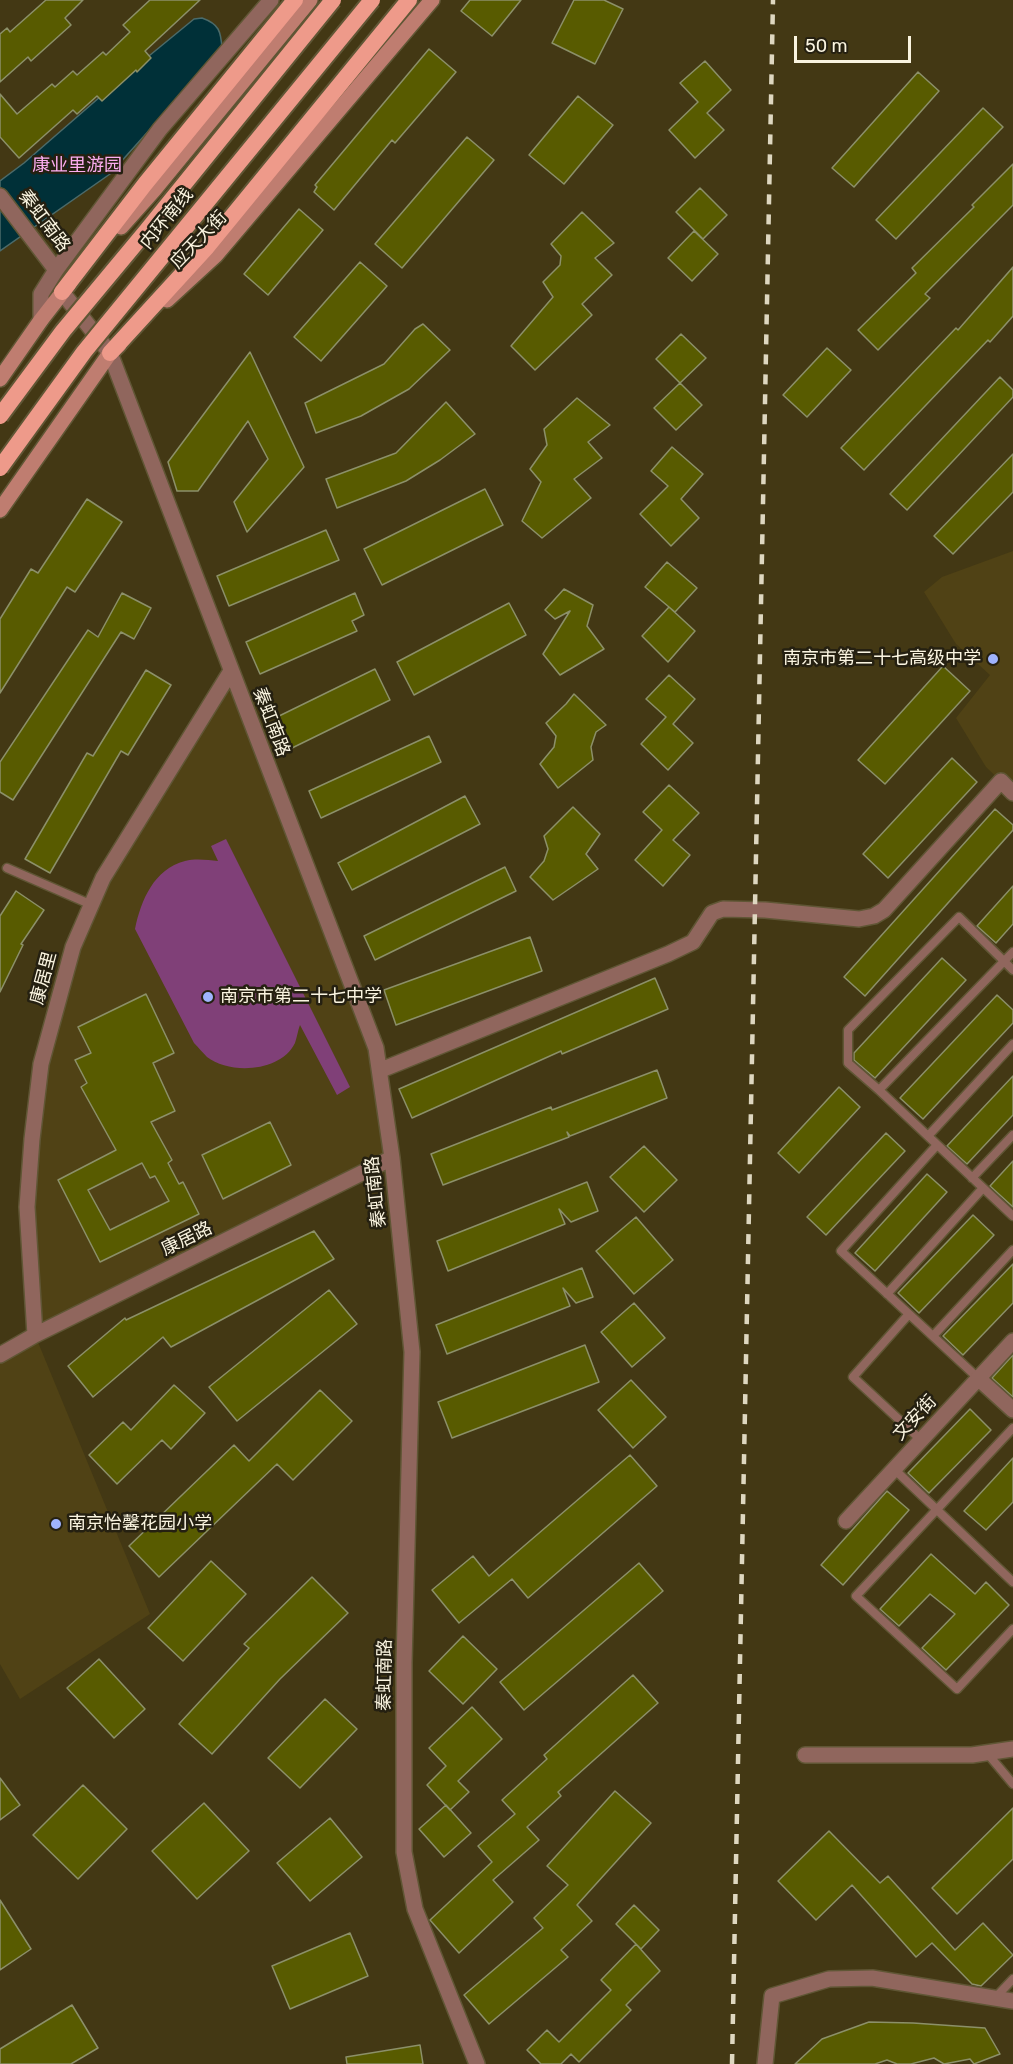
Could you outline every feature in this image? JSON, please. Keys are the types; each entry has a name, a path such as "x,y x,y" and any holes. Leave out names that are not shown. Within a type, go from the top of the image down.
{"highway":[{"path":"62,292 145,184 295,0"},
{"name":"内环南线","path":"0,417 63,331 333,0"},
{"name":"内环南线","path":"0,468 84,352 372,0"},
{"path":"110,353 207,247 410,0"}],"main road":[{"path":"0,379 62,292 154,190 310,0"},
{"name":"应天大街","path":"0,510 110,353 216,255 432,0"}],"street":[{"path":"41,320 41,294 53,265 160,129 271,0"},
{"name":"秦虹南路","path":"0,196 53,265"},
{"name":"秦虹南路","path":"62,292 110,353 376,1048 392,1158 412,1352 404,1663 404,1852 416,1909 477,2064"},
{"name":"康居里","path":"35,1335 27,1207 32,1139 41,1064 73,947 103,878 231,671"},
{"path":"381,1070 668,954 693,942 712,913 723,909 755,909 859,919 874,916 884,910 1001,781 1013,793"},
{"name":"康居路","path":"0,1355 35,1335 392,1158"},
{"name":"文安街","path":"846,1521 1013,1341"},
{"path":"978,1378 1013,1410"},
{"path":"806,1755 972,1755 1013,1749"},
{"path":"765,2064 772,1996 829,1978 872,1978 1013,2001"}],"lane":[{"path":"7,868 92,905"},
{"path":"1013,970 959,917 848,1030 848,1063 1013,1216"},
{"path":"879,1090 1013,952"},
{"path":"927,1136 1013,1044"},
{"path":"972,1178 1013,1135"},
{"path":"937,1145 841,1251 978,1378"},
{"path":"887,1294 983,1188"},
{"path":"933,1336 1013,1250"},
{"path":"909,1314 853,1377 921,1440"},
{"path":"1013,1428 856,1596 957,1689 1013,1629"},
{"path":"894,1469 1013,1582"},
{"path":"987,1753 1013,1784"},
{"path":"994,1998 1013,1979"}],"shaded area":[{"name":"南京市第二十七高级中学","path":"1013,551 1013,793 986,767 956,718 990,675 956,644 924,592 942,577"},
{"name":"南京市第二十七中学","path":"231,671 376,1048 392,1158 35,1335 27,1207 41,1063 103,878"},
{"path":"226,839 350,1087 337,1095 300,1025 295,1043 288,1053 267,1065 241,1068 217,1063 207,1057 194,1043 135,929 145,897 157,878 174,865 185,861 198,859 218,861 211,846"},
{"name":"南京怡馨花园小学","path":"35,1335 150,1614 20,1699 0,1664 0,1355"}],"water":[{"path":"202,18 218,29 222,49 110,174 0,251 0,181 194,19"}],"building":[{"path":"46,0 83,0 65,18 71,25 31,61 28,57 0,82 0,34 7,28 10,32"},
{"path":"150,0 200,0 145,51 151,58 137,72 136,70 102,101 97,96 77,114 73,110 19,158 0,137 0,94 17,114 52,84 55,87 73,71 77,75 103,52 106,55 130,32 123,25"},
{"path":"470,0 521,0 492,36 461,11"},
{"path":"574,0 604,0 623,9 595,64 552,43"},
{"path":"429,49 456,72 395,143 392,140 334,210 314,192 317,187 315,185"},
{"path":"705,61 731,90 707,113 724,130 695,158 669,130 698,102 680,83"},
{"path":"918,72 939,91 854,187 832,168"},
{"path":"578,96 613,125 564,184 529,155"},
{"path":"983,108 1003,127 896,239 876,220"},
{"path":"467,137 494,160 402,268 375,244"},
{"path":"1013,164 1013,205 925,294 930,298 878,350 858,330 916,273 912,268 974,207 972,205"},
{"path":"700,188 727,215 703,239 676,212"},
{"path":"299,209 323,230 268,295 244,274"},
{"path":"582,212 614,243 595,258 612,275 582,304 592,315 535,370 511,346 553,297 543,282 560,265 561,256 551,244"},
{"path":"694,231 718,254 692,281 668,258"},
{"path":"360,262 387,286 321,361 294,337"},
{"path":"1013,267 1013,316 864,470 841,448 956,328 958,330"},
{"path":"423,324 450,350 409,389 361,416 316,433 305,403 384,364 415,329"},
{"path":"681,334 706,358 680,383 656,359"},
{"path":"827,348 851,370 807,417 783,395"},
{"path":"250,352 304,467 247,532 234,502 268,459 248,421 198,491 177,491 168,462"},
{"path":"1000,377 1013,390 1013,397 907,510 890,494"},
{"path":"680,383 702,405 676,430 654,408"},
{"path":"577,398 610,425 588,442 602,458 574,479 591,498 542,538 522,521 541,482 530,469 547,445 544,429"},
{"path":"446,402 475,434 406,481 337,508 326,479 396,453"},
{"path":"672,447 703,474 681,499 699,518 671,546 640,514 668,486 651,471"},
{"path":"1013,454 1013,492 953,554 934,536"},
{"path":"485,489 503,525 382,585 364,549"},
{"path":"87,499 122,522 75,592 67,587 0,693 0,619 31,569 38,573"},
{"path":"326,530 339,560 229,606 217,576"},
{"path":"667,562 697,588 675,612 645,587"},
{"path":"564,589 593,605 587,626 604,649 560,675 543,654 570,611 555,619 545,610"},
{"path":"122,593 151,608 134,639 121,632 13,800 0,792 0,762 88,630 98,637"},
{"path":"355,593 364,615 352,621 357,631 260,674 246,642"},
{"path":"509,603 526,635 414,695 397,662"},
{"path":"669,607 695,631 668,662 642,636"},
{"path":"943,666 970,691 885,784 858,760"},
{"path":"375,669 390,700 292,748 277,717"},
{"path":"146,670 171,685 128,755 121,751 50,873 25,859 87,753 93,756"},
{"path":"669,675 695,699 673,724 693,743 668,770 641,744 666,717 646,699"},
{"path":"574,694 606,725 596,732 591,747 593,760 558,788 540,764 554,747 556,736 546,723"},
{"path":"429,736 441,762 321,818 309,791"},
{"path":"952,758 977,782 888,878 863,854"},
{"path":"669,785 699,813 673,840 690,855 663,886 635,860 662,830 643,812"},
{"path":"465,796 480,824 352,890 338,863"},
{"path":"573,807 600,834 586,854 598,869 553,900 530,877 544,861 548,849 544,836"},
{"path":"995,809 1013,825 1013,830 865,996 844,977"},
{"path":"505,867 516,891 375,960 364,936"},
{"path":"1013,886 1013,924 996,943 977,926"},
{"path":"16,891 44,910 21,944 23,945 0,992 0,916"},
{"path":"530,937 542,971 396,1025 384,990"},
{"path":"942,958 966,980 875,1078 854,1060 854,1053"},
{"path":"655,978 668,1009 562,1054 561,1051 412,1118 399,1089"},
{"path":"146,994 174,1053 153,1063 175,1111 151,1122 172,1160 168,1163 179,1184 183,1182 199,1214 100,1262 58,1180 116,1150 81,1087 87,1083 75,1060 91,1053 78,1027","holes":["142,1163 150,1178 155,1176 169,1201 110,1230 88,1190"]},
{"path":"997,995 1013,1010 1013,1023 923,1119 900,1098"},
{"path":"657,1070 667,1098 570,1136 567,1132 569,1137 443,1185 431,1154 551,1107 552,1110"},
{"path":"1013,1076 1013,1115 967,1164 947,1146"},
{"path":"839,1087 860,1107 799,1173 778,1153"},
{"path":"270,1122 291,1165 223,1199 202,1155"},
{"path":"886,1133 905,1151 826,1235 807,1217"},
{"path":"644,1146 677,1180 644,1212 610,1177"},
{"path":"1013,1161 1013,1207 990,1186"},
{"path":"927,1174 947,1192 875,1271 855,1253"},
{"path":"587,1182 598,1211 571,1222 559,1209 565,1224 448,1271 437,1241"},
{"path":"973,1215 994,1235 919,1313 898,1293"},
{"path":"636,1217 673,1260 634,1294 596,1251"},
{"path":"314,1231 334,1259 171,1347 163,1337 93,1397 68,1366 125,1318 126,1320"},
{"path":"1013,1264 1013,1303 963,1355 943,1336"},
{"path":"582,1268 593,1297 576,1303 563,1288 570,1306 447,1354 436,1325"},
{"path":"329,1290 357,1324 237,1421 209,1387"},
{"path":"634,1303 665,1338 632,1367 601,1332"},
{"path":"585,1345 599,1382 452,1438 438,1402"},
{"path":"1013,1355 1013,1397 992,1378"},
{"path":"631,1380 666,1417 633,1448 598,1410"},
{"path":"174,1385 205,1413 171,1449 162,1440 117,1484 89,1455 123,1422 131,1430"},
{"path":"320,1390 352,1421 293,1480 277,1464 159,1577 129,1546 234,1445 249,1461"},
{"path":"970,1409 991,1430 929,1493 908,1473"},
{"path":"630,1455 657,1486 528,1598 512,1579 459,1623 432,1590 473,1556 489,1576"},
{"path":"1013,1458 1013,1502 986,1530 964,1511"},
{"path":"887,1491 909,1510 843,1585 821,1565"},
{"path":"931,1554 975,1594 986,1582 1009,1605 946,1670 922,1648 955,1614 930,1594 899,1626 880,1609"},
{"path":"211,1561 246,1594 183,1661 148,1628"},
{"path":"639,1563 663,1591 524,1710 500,1682"},
{"path":"312,1577 348,1613 280,1679 212,1754 179,1724 249,1648 244,1644"},
{"path":"463,1636 497,1669 463,1704 429,1671"},
{"path":"99,1659 145,1709 114,1738 67,1688"},
{"path":"633,1675 658,1703 558,1792 561,1796 527,1827 539,1840 493,1880 513,1902 459,1953 430,1920 492,1862 478,1846 515,1814 502,1800 547,1759 544,1755"},
{"path":"325,1699 357,1729 300,1788 268,1758"},
{"path":"472,1707 502,1739 458,1781 469,1792 450,1810 427,1785 446,1766 429,1748"},
{"path":"0,1778 20,1805 0,1820"},
{"path":"83,1785 127,1829 78,1879 33,1835"},
{"path":"615,1791 651,1823 577,1905 592,1921 561,1950 568,1957 489,2024 464,1995 543,1928 534,1918 568,1885 547,1866"},
{"path":"204,1803 249,1851 197,1899 152,1851"},
{"path":"446,1805 471,1833 444,1857 419,1829"},
{"path":"1013,1808 1013,1859 957,1914 932,1888"},
{"path":"330,1818 362,1857 310,1901 277,1863"},
{"path":"829,1831 880,1883 888,1876 955,1950 983,1923 1013,1955 981,1986 972,1984 932,1943 916,1957 852,1885 816,1920 778,1881"},
{"path":"0,1900 31,1949 0,1970"},
{"path":"634,1905 659,1930 641,1949 616,1924"},
{"path":"350,1933 368,1976 290,2009 272,1966"},
{"path":"636,1944 660,1971 626,2005 631,2010 579,2062 571,2054 561,2064 541,2064 527,2050 547,2030 559,2042 611,1990 601,1980"},
{"path":"72,2005 98,2048 71,2064 0,2064 0,2049"},
{"path":"869,2022 985,2028 1000,2054 974,2064 970,2059 944,2064 934,2058 911,2064 897,2064 887,2060 875,2064 795,2064 822,2039"},
{"path":"420,2045 423,2064 347,2064 346,2057"}],"railway":[{"path":"732,2064 773,0"}],"place":[{"name":"南京市第二十七高级中学","path":"993,659"},
{"name":"南京市第二十七中学","path":"208,997"},
{"name":"南京怡馨花园小学","path":"56,1524"}],"park label":[{"name":"康业里游园","path":"77,166"}]}
